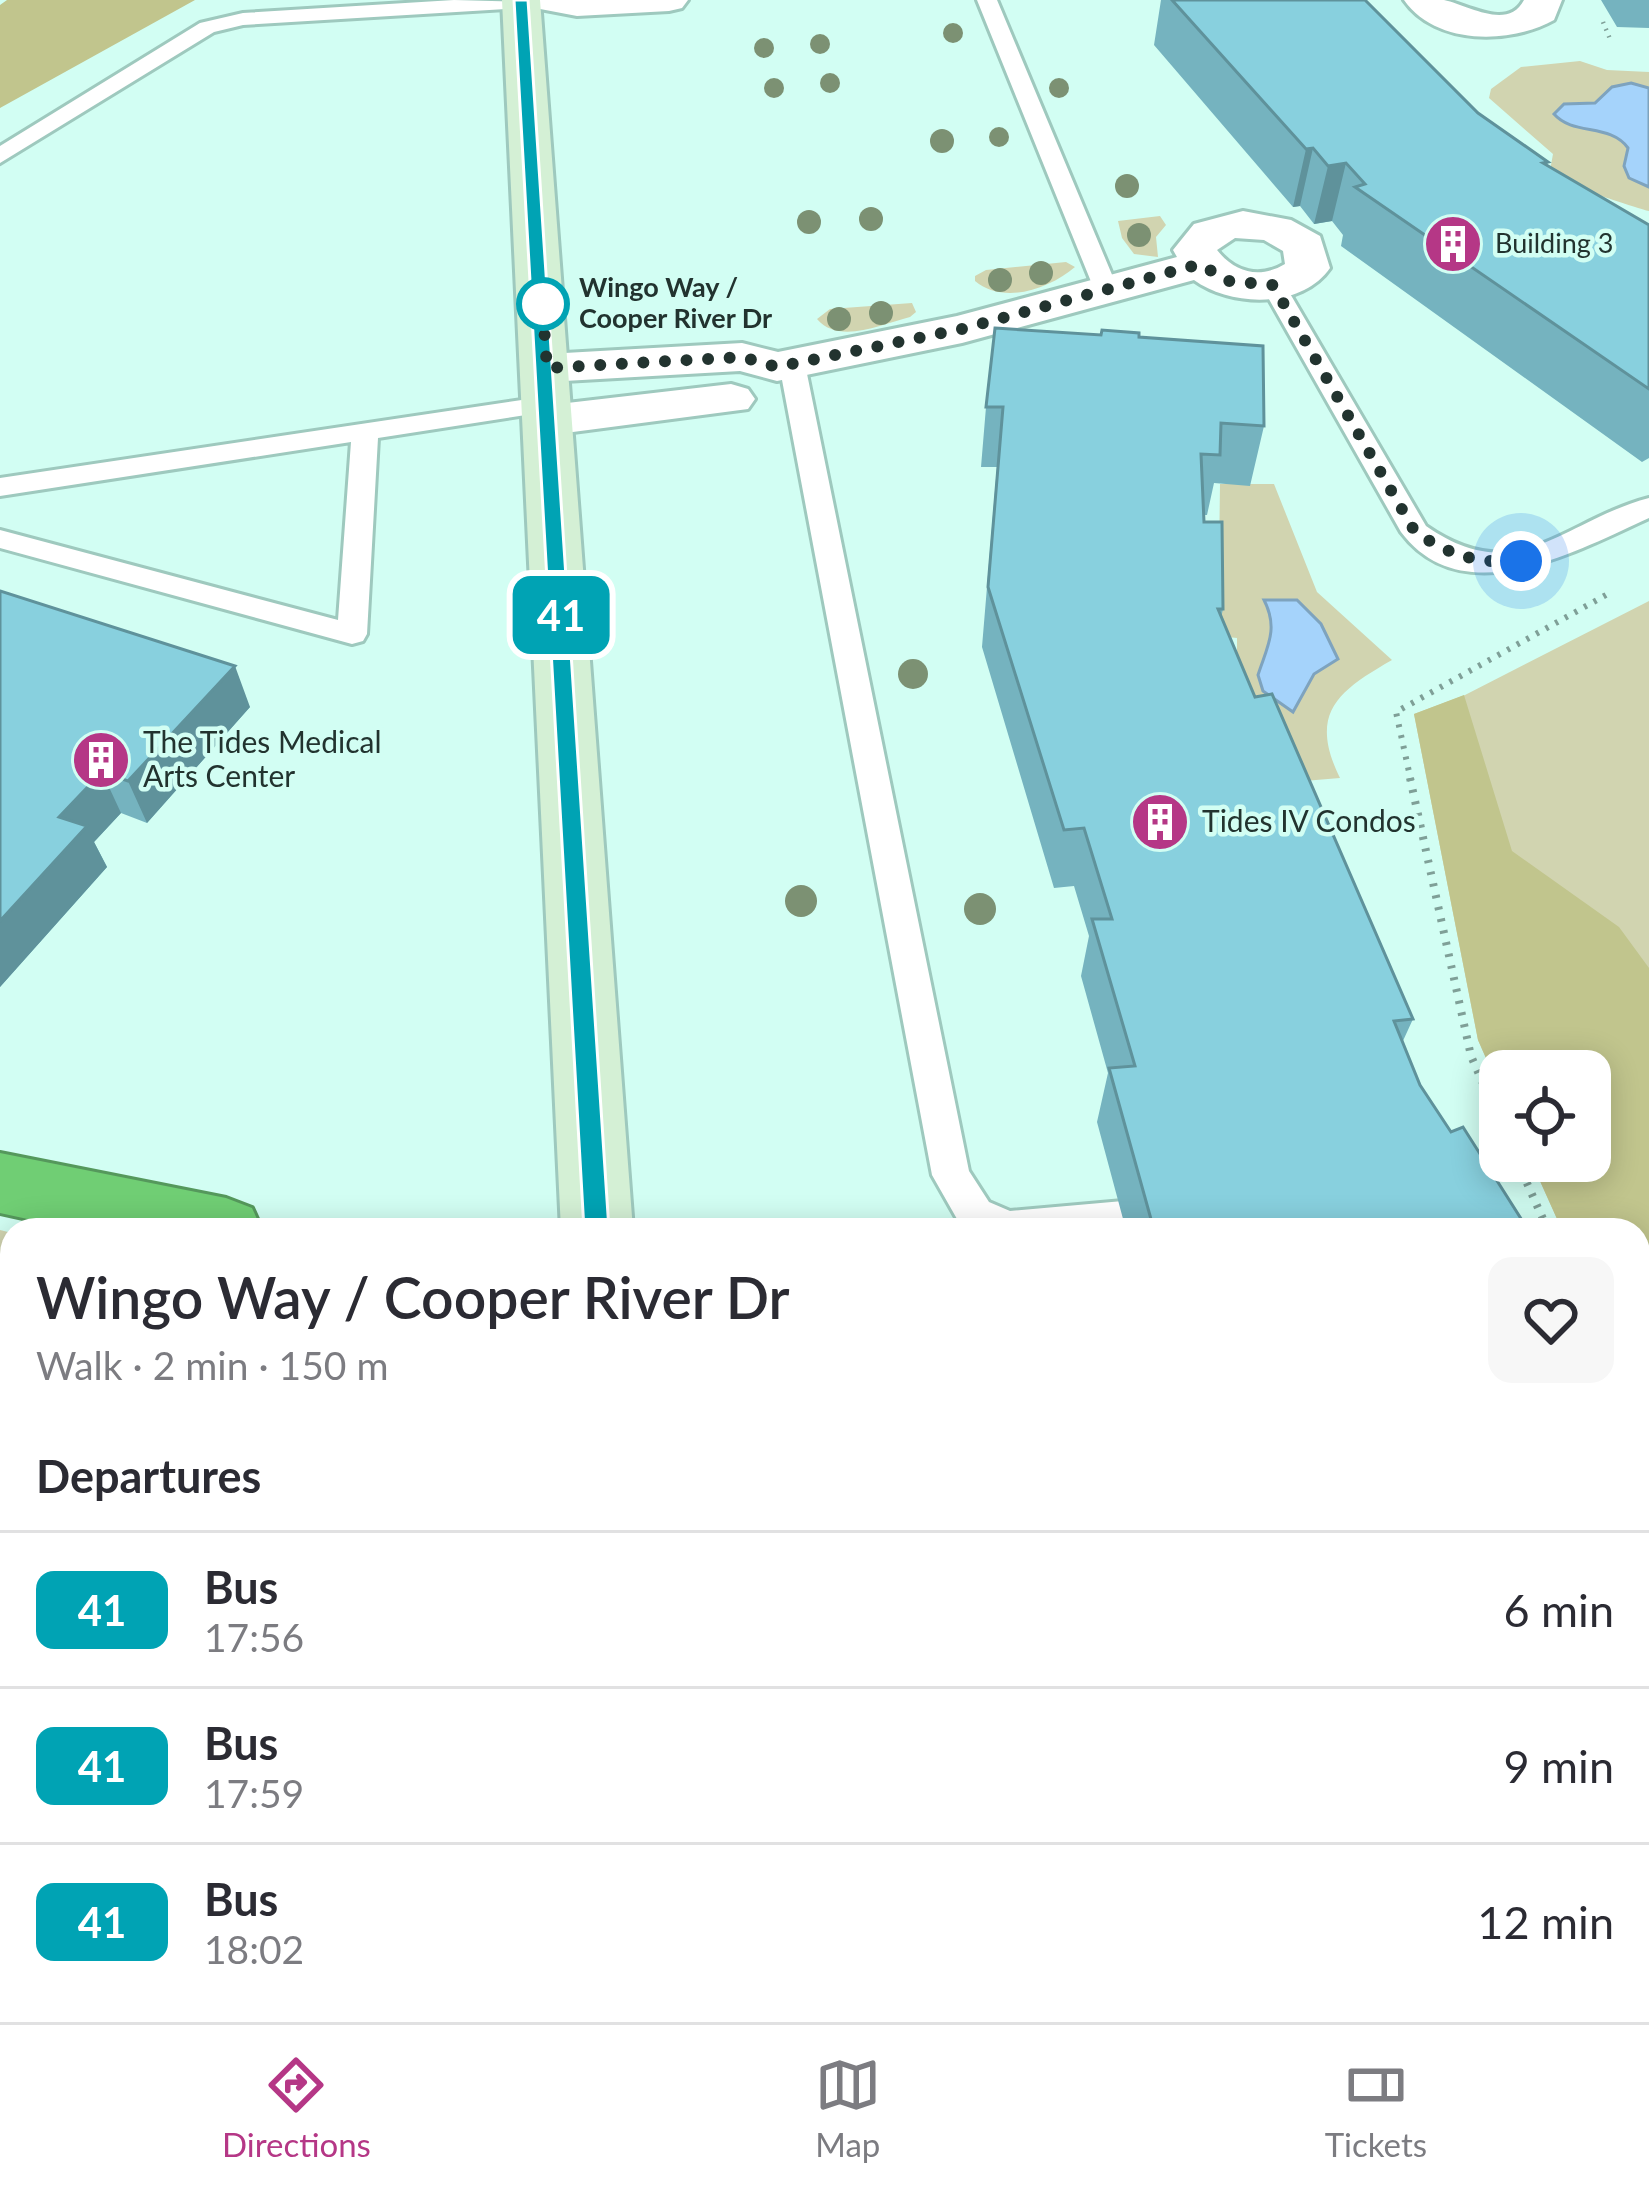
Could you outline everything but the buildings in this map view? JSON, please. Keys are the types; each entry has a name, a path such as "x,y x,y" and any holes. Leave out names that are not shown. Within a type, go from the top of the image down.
{"highway":[{"path":"0,1183 168,1218"}],"street":[{"path":"596,1218 549,397 533,1 577,5 669,0"},
{"path":"1423,0 1456,20 1497,25 1531,19 1540,12 1543,0"},
{"path":"1244,224 1276,229 1304,245 1310,258 1299,277 1273,285 1228,281 1200,264 1195,250 1210,232 1244,224"},
{"path":"549,397 739,398 785,365 962,329 1200,264"}],"lane":[{"path":"987,0 1106,289"},
{"path":"0,156 207,27 243,20 533,1"},
{"path":"1273,285 1415,532 1453,556 1488,563 1521,561 1649,506"},
{"path":"785,365 951,1175 975,1214 985,1218"},
{"path":"0,487 549,397"},
{"path":"0,539 352,634 365,429"}],"path":[{"path":"1479,1074 1471,1056 1396,712 1610,592"},
{"path":"1526,1182 1543,1218"}],"green space":[{"path":"7,0 195,0 0,108 0,5"},
{"path":"1580,61 1607,70 1649,72 1649,211 1549,176 1553,154 1489,98 1491,89 1521,67"},
{"path":"1160,216 1166,225 1156,237 1158,257 1134,254 1122,238 1118,221"},
{"path":"1066,262 1075,267 1026,291 999,292 975,281 986,270"},
{"path":"912,303 916,312 910,317 861,330 837,331 817,319 830,309"},
{"path":"1220,484 1274,484 1317,592 1392,660 1357,682 1334,706 1327,736 1340,778 1292,782 1237,700 1237,638 1218,636"},
{"path":"1649,601 1649,1218 1557,1218 1540,1182 1611,1182 1611,1050 1482,1050 1414,714 1465,695"},
{"path":"1464,695 1512,851 1619,927 1649,968 1649,1218 1557,1218 1540,1182 1611,1182 1611,1050 1482,1050 1414,714"}],"water":[{"path":"1631,83 1649,88 1649,187 1629,178 1624,166 1628,148 1620,140 1571,125 1554,114 1564,104 1595,103 1612,87"},
{"path":"1264,600 1297,600 1321,624 1338,659 1314,674 1293,712 1263,691 1258,675 1271,629"}],"bus line":[{"name":"41","path":"521,0 596,1218"}],"place":[{"name":"Building 3","path":"1453,244"},
{"name":"Wingo Way / Cooper River Dr","path":"543,304"},
{"name":"The Tides Medical Arts Center","path":"101,760"},
{"name":"Tides IV Condos","path":"1160,822"}],"route":[{"path":"543,304 542,298 547,368 742,357 777,367 962,329 1200,264 1228,281 1273,285 1415,532 1453,556 1488,563 1521,561"}]}
